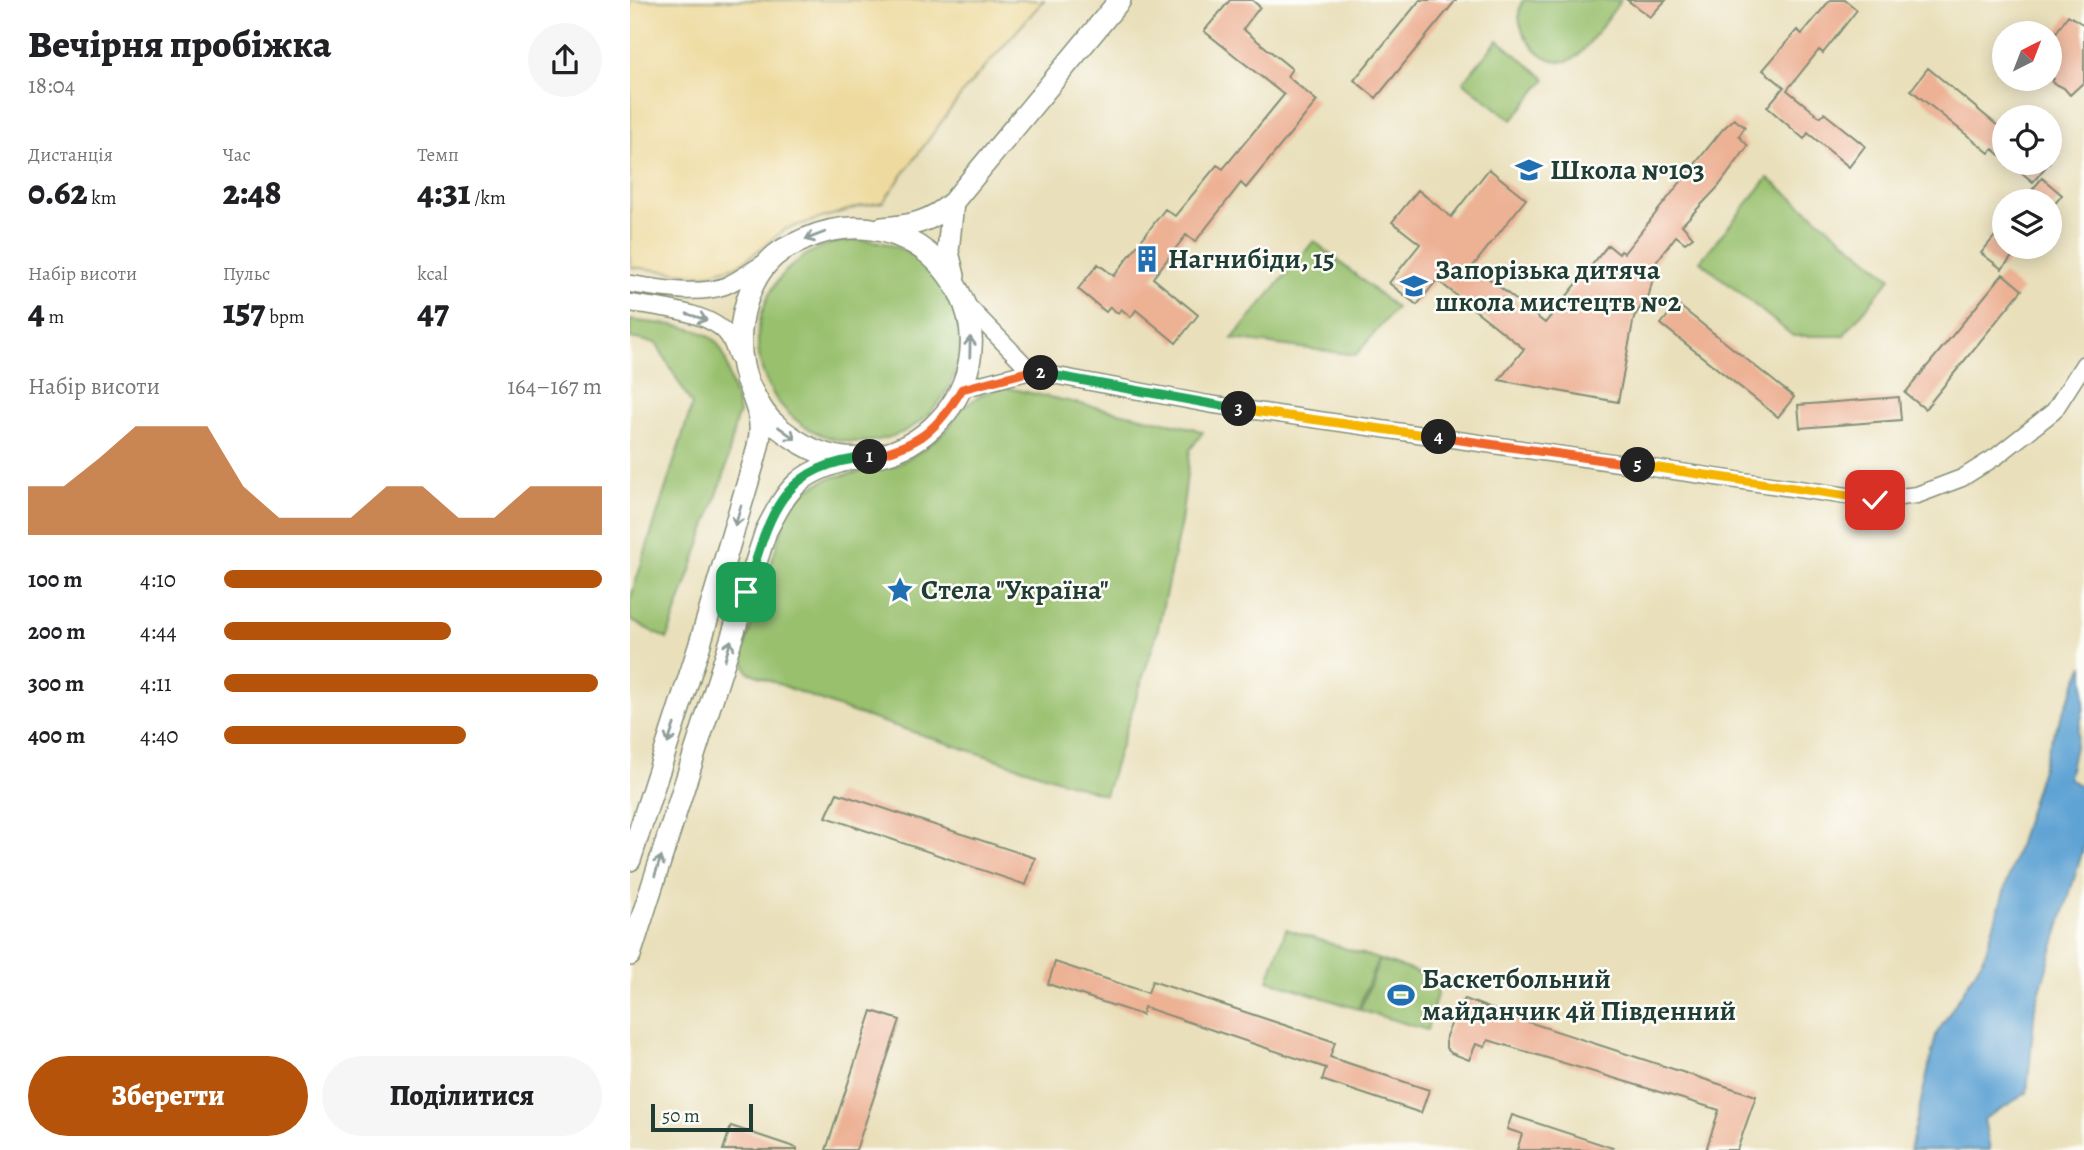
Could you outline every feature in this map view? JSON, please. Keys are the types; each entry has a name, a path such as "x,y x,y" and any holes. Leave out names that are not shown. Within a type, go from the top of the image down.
{"street":[{"path":"630,284 686,290 724,286 783,249 819,233 844,228 913,225 939,215 953,202 1120,0"},
{"path":"630,955 766,531 780,502 797,481 822,467 899,450 925,435 946,414 962,389 970,360 971,330 948,252 953,202"},
{"path":"873,228 893,233 916,244 936,259 952,279 964,301 1031,371"},
{"path":"772,258 756,280 743,319 740,342 746,380 764,413 780,429 805,446 853,459"},
{"path":"630,303 657,307 714,323 729,336 757,411 761,430 695,662 630,860"},
{"path":"962,389 1031,371 1208,404 1875,500 1917,495 1962,478 1997,456 2054,411 2084,364"}],"green space":[{"path":"1523,0 1621,0 1581,53 1565,61 1542,55 1525,36 1519,12"},
{"path":"1498,40 1546,79 1512,120 1463,82"},
{"path":"1768,178 1891,278 1843,336 1793,336 1700,261"},
{"path":"859,240 898,248 915,257 930,270 943,285 952,302 960,341 952,380 943,397 930,412 915,425 898,434 859,442 820,434 803,425 788,412 775,397 766,380 758,341 766,302 775,285 788,270 803,257 820,248"},
{"path":"1314,241 1396,308 1356,355 1232,339"},
{"path":"630,320 689,328 717,343 724,356 739,415 725,472 667,639 630,620 630,600 692,405 656,343 630,338"},
{"path":"1003,387 1203,432 1190,450 1181,522 1157,633 1105,795 840,708 748,672 742,655 789,507 804,491 829,478 896,465 923,450 947,430 961,409 981,395"},
{"path":"1286,929 1378,959 1358,1009 1268,980"},
{"name":"Баскетбольний майданчик 4й Південний","path":"1380,960 1441,980 1427,1030 1360,1010"}],"sand":[{"path":"630,0 1044,0 964,91 883,202 786,229 739,265 703,275 630,267"}],"water":[{"path":"2084,665 2084,706 2068,778 2084,788 2084,846 2035,1007 2027,1093 1984,1119 1990,1150 1910,1150 1936,1035 1984,957 2050,742"}],"building":[{"path":"1230,0 1252,0 1260,7 1243,29 1292,69 1287,76 1317,101 1246,188 1241,183 1195,242 1186,235 1153,278 1198,315 1176,343 1136,310 1131,317 1121,309 1118,313 1110,307 1106,312 1078,289 1098,264 1114,276 1165,209 1175,216 1217,165 1223,169 1284,95 1204,31"},
{"path":"1420,0 1456,0 1376,98 1354,80"},
{"path":"1627,0 1666,0 1650,17"},
{"path":"1830,0 1845,0 1857,10 1823,53 1819,50 1787,90 1820,117 1824,113 1865,146 1849,167 1808,133 1804,139 1767,107 1784,87 1763,70 1797,30 1802,34"},
{"path":"2068,15 2084,25 2084,82 2070,95 2062,87 2062,24"},
{"path":"1928,68 1992,121 1992,150 1989,153 1911,90"},
{"path":"1734,119 1745,127 1739,136 1748,146 1718,187 1682,225 1693,237 1685,243 1676,236 1648,273 1653,277 1649,295 1634,317 1618,402 1499,380 1524,349 1437,280 1417,305 1389,283 1420,244 1392,222 1418,190 1451,217 1489,169 1526,199 1473,266 1545,323 1608,245 1619,254 1621,251 1624,253 1723,129"},
{"path":"2025,175 2039,175 2033,182"},
{"path":"2042,178 2055,189 2033,189"},
{"path":"1992,240 1992,259 2010,259 2002,269 1981,253"},
{"path":"2003,274 2022,290 1925,409 1905,393"},
{"path":"1677,304 1794,397 1778,417 1661,324"},
{"path":"1899,397 1901,420 1800,428 1798,405"},
{"path":"837,793 1035,858 1026,885 826,817"},
{"path":"1055,962 1148,993 1152,981 1335,1042 1330,1057 1429,1090 1421,1113 1322,1080 1326,1068 1144,1007 1142,1015 1048,984"},
{"path":"1465,999 1756,1096 1737,1150 1706,1150 1719,1110 1488,1040 1485,1047 1476,1044 1469,1060 1451,1053 1446,1048 1446,1036"},
{"path":"872,1011 900,1020 856,1150 826,1150"},
{"path":"1512,1115 1613,1148 1517,1150 1522,1134 1507,1129"},
{"path":"731,1126 797,1148 797,1150 723,1150"}],"place":[{"name":"Школа №103","path":"1529,170"},
{"name":"Нагнибіди, 15","path":"1147,259"},
{"name":"Запорізька дитяча школа мистецтв №2","path":"1414,286"},
{"name":"Стела \"Україна\"","path":"900,590"},
{"name":"Баскетбольний майданчик 4й Південний","path":"1401,995"}],"route":[{"path":"746,592 766,531 780,502 797,481 822,467 899,450 925,435 946,414 962,389 1031,371 1208,404 1875,500"}]}
